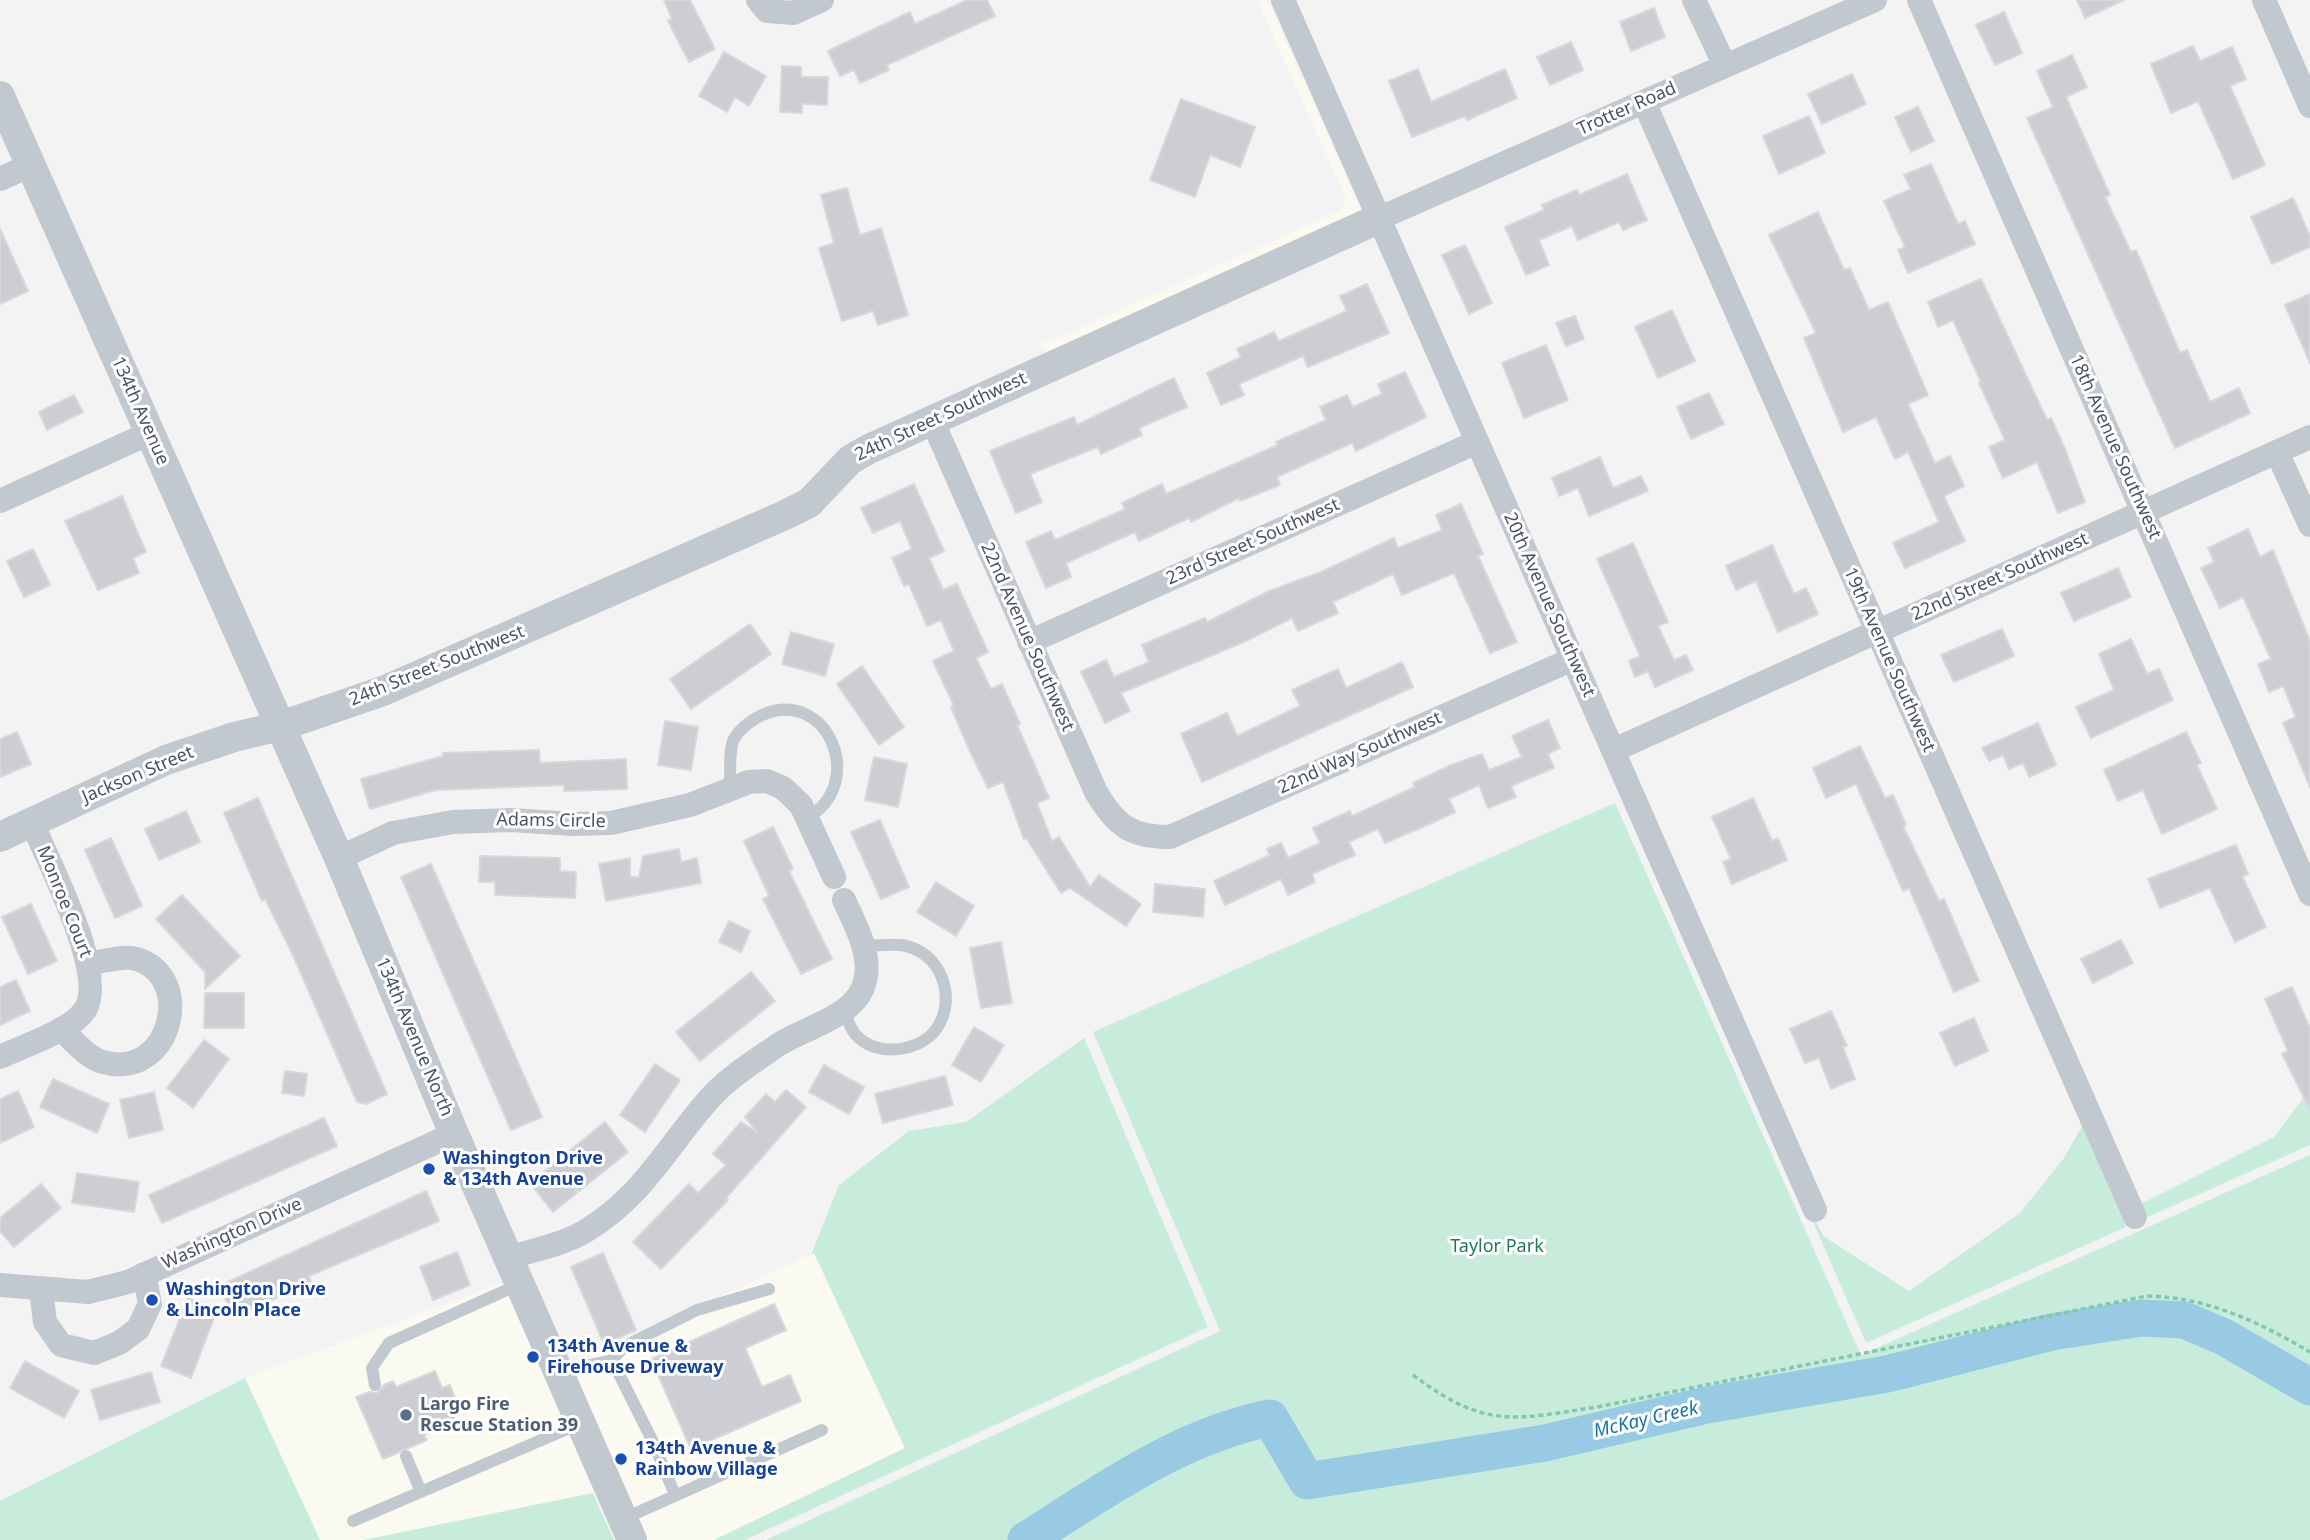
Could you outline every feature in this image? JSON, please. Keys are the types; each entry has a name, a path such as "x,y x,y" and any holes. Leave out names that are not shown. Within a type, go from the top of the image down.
{"street":[{"path":"763,6 793,13 822,0"},
{"name":"20th Avenue Southwest","path":"1283,0 1815,1210"},
{"path":"1694,0 1725,66"},
{"name":"Trotter Road","path":"1380,218 1875,0"},
{"name":"18th Avenue Southwest","path":"1919,0 2310,894"},
{"path":"2264,0 2310,106"},
{"name":"134th Avenue","path":"0,96 281,726"},
{"name":"19th Avenue Southwest","path":"1644,102 2135,1217"},
{"path":"0,179 32,165"},
{"name":"24th Street Southwest","path":"281,726 383,691 785,515 809,503 850,460 932,419 1380,218"},
{"name":"22nd Avenue Southwest","path":"932,419 1029,642 1106,808 1123,827 1144,837"},
{"path":"0,501 150,433"},
{"name":"22nd Street Southwest","path":"1614,750 2310,437"},
{"name":"23rd Street Southwest","path":"1029,642 1477,442"},
{"path":"2277,452 2310,525"},
{"name":"22nd Way Southwest","path":"1144,837 1170,837 1573,659"},
{"name":"Jackson Street","path":"0,837 166,760 234,737 281,726"},
{"name":"134th Avenue North","path":"281,726 454,1134 628,1530"},
{"name":"Adams Circle","path":"339,858 393,833 441,824 511,820 573,824 611,823 690,805 748,782 767,781 782,788 802,805 834,877"},
{"name":"Monroe Court","path":"0,1057 61,1029 84,1012 93,994 89,963 32,822"},
{"path":"514,1271 581,1234 645,1183 705,1104 734,1075 791,1037 850,1007 865,982 863,946 844,900"},
{"path":"61,1029 88,1055 118,1065 146,1056 159,1045 166,1033 172,1015 169,993 159,976 146,964 130,957 89,963"},
{"name":"Washington Drive","path":"0,1285 88,1292 128,1282 454,1134"},
{"path":"41,1290 45,1322 61,1345 94,1353 119,1343 138,1329 150,1304 144,1274"}],"lane":[{"path":"730,788 734,740 753,719 770,711 793,709 807,714 824,728 838,764 835,786 823,809 807,818"},
{"path":"844,1010 856,1035 875,1047 892,1050 915,1045 928,1038 938,1028 946,1008 945,985 939,968 924,953 903,945 863,946"},
{"path":"375,1385 372,1368 389,1343 514,1271"},
{"path":"561,1378 582,1367 612,1360 625,1346 697,1310 769,1289"},
{"path":"612,1360 675,1495"},
{"path":"353,1521 581,1423"},
{"path":"628,1530 675,1495 822,1430"},
{"path":"406,1456 421,1492"}],"path":[{"path":"1413,1375 1443,1398 1480,1415 1503,1418 1542,1416 2147,1296 2176,1296 2220,1307 2310,1352"}],"shaded area":[{"path":"1257,0 1267,0 1363,215 1048,356 1040,339 1049,342 1341,210 1346,198"},
{"path":"814,1253 905,1448 714,1540 645,1540 569,1367"},
{"path":"506,1282 619,1540 614,1540 592,1493 364,1540 320,1540 245,1378"}],"green space":[{"name":"Taylor Park","path":"1615,803 1861,1355 2310,1155 2310,1540 766,1540 1220,1331 1093,1032"},
{"path":"1084,1038 1208,1327 745,1540 714,1540 905,1448 814,1253 811,1255 839,1185 909,1131 966,1122"},
{"path":"2310,1089 2310,1145 2148,1217 2141,1204 2274,1137"},
{"path":"2082,1126 2126,1227 1866,1343 1813,1222 1816,1221 1823,1236 1909,1291 2020,1213 2064,1158"},
{"path":"245,1378 320,1540 0,1540 0,1501"},
{"path":"593,1493 614,1540 364,1540"}],"building":[{"path":"664,0 690,0 715,49 689,62 668,21 672,19"},
{"path":"967,0 987,0 995,16 887,65 889,70 860,83 854,70 840,76 828,51 910,12 915,24"},
{"path":"2077,0 2124,0 2085,18"},
{"path":"1654,8 1665,37 1631,51 1620,22"},
{"path":"2004,12 2022,53 1995,65 1976,25"},
{"path":"1571,42 1583,70 1550,85 1537,57"},
{"path":"2193,46 2200,61 2232,47 2246,79 2230,86 2265,165 2233,179 2198,101 2171,113 2151,64"},
{"path":"724,52 766,76 749,106 735,97 727,112 699,96"},
{"path":"2072,55 2087,87 2066,97 2110,195 2105,197 2131,252 2136,250 2180,353 2187,350 2210,402 2239,388 2250,413 2175,448 2027,118 2053,107 2037,71"},
{"path":"782,66 801,67 801,77 828,77 827,105 802,104 802,113 780,112"},
{"path":"1418,69 1431,102 1505,69 1517,98 1467,120 1465,116 1412,137 1389,81"},
{"path":"1852,74 1866,104 1822,124 1808,94"},
{"path":"1181,99 1255,127 1240,167 1210,155 1195,197 1150,180"},
{"path":"1918,107 1934,141 1911,152 1895,117"},
{"path":"1809,116 1825,153 1779,174 1763,136"},
{"path":"1931,164 1958,224 1965,221 1975,244 1908,273 1898,250 1905,247 1884,201 1911,189 1904,175"},
{"path":"1627,174 1647,220 1623,230 1619,222 1578,240 1572,226 1539,240 1549,265 1526,275 1505,227 1544,210 1542,205 1577,190 1579,195"},
{"path":"847,188 860,235 881,228 908,315 878,325 873,311 842,321 819,248 834,243 821,195"},
{"path":"2293,198 2310,236 2310,247 2272,264 2251,217"},
{"path":"1818,212 1844,270 1850,268 1869,310 1888,302 1928,395 1908,404 1935,463 1950,456 1964,486 1944,496 1965,541 1905,568 1893,543 1939,522 1908,452 1895,459 1876,417 1843,432 1804,338 1816,333 1769,235"},
{"path":"0,229 28,291 0,304"},
{"path":"1465,245 1492,303 1469,314 1442,255"},
{"path":"1981,279 2047,420 2051,418 2085,502 2058,513 2037,462 2003,478 1989,447 2005,440 1979,383 1981,382 1953,320 1938,327 1928,302"},
{"path":"1367,284 1389,333 1308,367 1303,356 1239,384 1244,395 1221,405 1207,373 1241,357 1237,349 1274,332 1279,341 1347,311 1340,296"},
{"path":"2310,294 2310,363 2285,305"},
{"path":"1672,310 1695,361 1658,378 1635,327"},
{"path":"1575,316 1584,339 1566,346 1556,323"},
{"path":"1546,345 1568,400 1524,418 1502,363"},
{"path":"1405,372 1426,417 1356,451 1352,443 1277,477 1280,485 1240,501 1239,498 1191,522 1189,518 1139,541 1135,532 1066,563 1071,577 1046,588 1026,542 1051,531 1055,540 1125,509 1122,503 1162,484 1166,494 1278,445 1276,442 1326,420 1320,407 1347,395 1353,407 1382,394 1378,384"},
{"path":"1174,378 1187,407 1139,428 1142,435 1101,454 1098,447 1030,474 1042,502 1016,513 990,451 1074,417 1077,425"},
{"path":"1709,393 1724,424 1691,439 1677,407"},
{"path":"74,395 83,412 47,430 39,412"},
{"path":"1600,457 1613,488 1641,476 1648,491 1589,516 1578,488 1559,496 1552,478"},
{"path":"914,484 944,551 929,558 943,590 957,584 988,652 976,658 991,689 1002,684 1049,798 1037,803 1052,841 1059,837 1090,887 1099,875 1141,904 1126,926 1070,888 1061,893 1026,838 1024,839 1003,782 988,788 968,747 951,707 954,706 933,661 954,651 941,620 927,626 909,584 904,586 892,558 912,549 900,521 873,533 861,508"},
{"path":"122,496 146,552 133,558 139,573 98,590 65,521"},
{"path":"1461,504 1483,554 1478,556 1517,642 1490,653 1454,573 1402,595 1393,574 1333,602 1338,613 1298,631 1292,618 1244,642 1121,693 1130,711 1105,723 1081,672 1106,660 1114,677 1149,662 1142,645 1205,618 1207,622 1269,591 1321,572 1394,538 1398,548 1442,530 1436,515"},
{"path":"2248,529 2260,557 2273,550 2310,641 2310,787 2283,723 2296,717 2283,686 2269,692 2258,664 2271,659 2243,597 2220,608 2201,568 2214,562 2208,548"},
{"path":"1633,543 1668,622 1658,626 1674,660 1686,655 1693,670 1655,687 1648,671 1635,677 1629,661 1640,656 1597,559"},
{"path":"1772,545 1794,594 1806,588 1818,614 1778,632 1756,581 1736,590 1726,566"},
{"path":"33,549 50,585 24,597 7,561"},
{"path":"2118,568 2131,597 2074,621 2061,593"},
{"path":"750,624 771,654 691,709 670,679"},
{"path":"2002,629 2014,656 1954,682 1941,655"},
{"path":"791,632 834,644 825,676 782,664"},
{"path":"2131,639 2147,674 2159,669 2173,700 2091,738 2076,707 2114,690 2099,654"},
{"path":"1402,662 1413,687 1202,782 1181,734 1227,713 1237,736 1300,706 1292,690 1338,669 1346,688"},
{"path":"862,666 904,727 879,745 837,684"},
{"path":"1548,720 1560,748 1548,754 1554,768 1511,786 1516,797 1488,808 1479,785 1449,799 1455,812 1432,823 1385,843 1378,829 1349,842 1355,855 1312,874 1315,882 1288,895 1281,879 1225,905 1214,881 1270,855 1267,849 1281,843 1288,858 1320,843 1313,828 1350,811 1352,816 1415,787 1413,783 1482,754 1489,770 1522,757 1512,736"},
{"path":"665,721 698,727 691,770 658,765"},
{"path":"2038,723 2056,765 2029,777 2023,763 2009,769 2003,755 1989,761 1982,748"},
{"path":"17,732 31,764 0,777 0,739"},
{"path":"2186,732 2201,763 2197,765 2217,809 2162,834 2143,790 2118,801 2104,770"},
{"path":"1860,746 1885,798 1893,795 1906,825 1903,826 1939,901 1944,899 1979,981 1954,992 1909,888 1903,891 1856,784 1826,798 1813,768"},
{"path":"539,750 540,763 626,759 627,789 564,791 564,785 436,790 370,809 361,779 443,756 443,753"},
{"path":"874,757 907,764 898,807 865,800"},
{"path":"258,798 387,1094 366,1104 357,1102 292,953 265,899 262,901 224,813"},
{"path":"1753,798 1772,841 1778,838 1787,860 1732,884 1723,862 1731,859 1712,817"},
{"path":"186,811 200,842 159,860 145,829"},
{"path":"880,820 909,887 881,899 851,832"},
{"path":"773,827 793,869 789,871 832,959 801,974 763,899 769,896 744,841"},
{"path":"111,838 142,906 115,918 85,850"},
{"path":"2236,845 2248,874 2242,876 2266,927 2235,942 2210,888 2160,908 2148,879"},
{"path":"679,849 681,862 697,858 701,883 606,901 599,864 630,858 630,877 639,877 643,856"},
{"path":"480,856 560,858 560,871 576,872 575,898 495,895 495,882 479,882"},
{"path":"431,864 542,1117 511,1130 401,877"},
{"path":"936,882 974,906 956,936 917,912"},
{"path":"1155,884 1205,889 1203,917 1153,912"},
{"path":"182,895 240,956 205,989 205,972 156,919"},
{"path":"31,904 57,961 28,974 2,917"},
{"path":"729,921 750,931 741,952 719,942"},
{"path":"2121,940 2133,963 2093,983 2081,959"},
{"path":"1001,942 1012,1003 981,1008 970,948"},
{"path":"751,972 775,1001 700,1061 676,1032"},
{"path":"16,980 30,1011 0,1025 0,987"},
{"path":"2292,987 2310,1028 2310,1110 2282,1054 2288,1051 2265,999"},
{"path":"205,993 244,993 244,1028 204,1028"},
{"path":"1831,1011 1847,1046 1843,1047 1855,1079 1831,1089 1819,1058 1805,1063 1790,1029"},
{"path":"1974,1018 1988,1051 1955,1066 1940,1033"},
{"path":"974,1027 1004,1045 981,1082 952,1065"},
{"path":"204,1040 229,1059 193,1108 167,1088"},
{"path":"655,1064 680,1080 645,1132 620,1115"},
{"path":"824,1065 864,1087 849,1114 809,1092"},
{"path":"285,1071 307,1074 304,1096 282,1093"},
{"path":"945,1076 953,1105 883,1123 875,1094"},
{"path":"53,1079 109,1104 97,1133 40,1107"},
{"path":"786,1090 806,1107 726,1198 728,1200 661,1269 633,1242 689,1184 698,1193 726,1165 713,1154 741,1122 758,1133 745,1117 766,1094 775,1102"},
{"path":"18,1091 34,1127 0,1143 0,1099"},
{"path":"154,1092 163,1130 129,1138 120,1100"},
{"path":"324,1118 337,1146 162,1223 149,1195"},
{"path":"605,1122 628,1152 579,1191 574,1186 577,1193 553,1212 530,1183"},
{"path":"77,1173 139,1182 134,1212 72,1203"},
{"path":"41,1184 61,1208 14,1247 0,1231 0,1218"},
{"path":"426,1191 439,1221 309,1276 311,1282 234,1317 219,1286"},
{"path":"457,1252 470,1285 433,1300 420,1267"},
{"path":"603,1253 636,1330 604,1344 571,1267"},
{"path":"188,1298 217,1310 191,1378 161,1366"},
{"path":"774,1304 786,1330 745,1348 762,1387 790,1375 801,1401 691,1449 651,1359"},
{"path":"25,1361 79,1391 64,1418 10,1388"},
{"name":"Largo Fire Rescue Station 39","path":"435,1371 442,1388 450,1385 457,1403 450,1406 456,1422 424,1435 427,1440 383,1459 356,1397 369,1392 377,1393 384,1385 393,1381 396,1387"},
{"path":"151,1372 160,1402 100,1420 91,1390"}],"waterway":[{"name":"McKay Creek","path":"1026,1540 1113,1485 1173,1452 1237,1426 1270,1418 1307,1481 1545,1443 1707,1405 1887,1374 2052,1332 2141,1318 2184,1320 2224,1337 2310,1387"}],"place":[{"name":"Washington Drive & 134th Avenue","path":"429,1169"},
{"name":"Washington Drive & Lincoln Place","path":"152,1300"},
{"name":"134th Avenue & Firehouse Driveway","path":"533,1357"},
{"name":"Largo Fire Rescue Station 39","path":"406,1415"},
{"name":"134th Avenue & Rainbow Village","path":"621,1459"}]}
